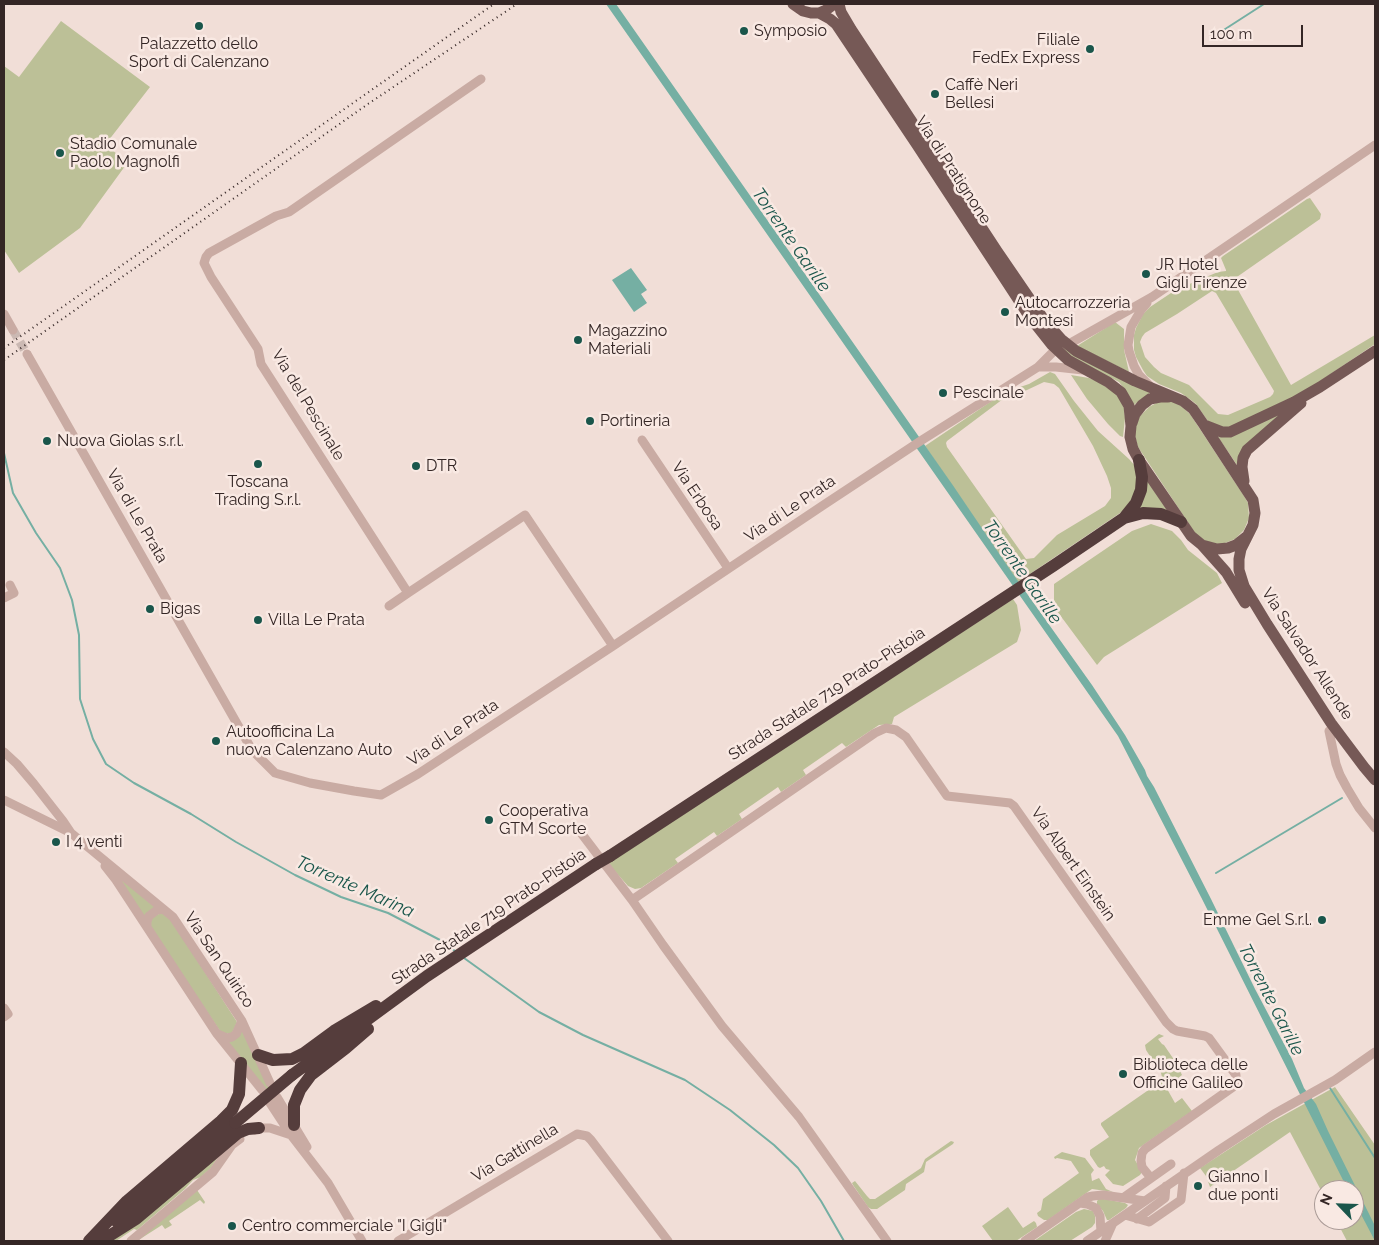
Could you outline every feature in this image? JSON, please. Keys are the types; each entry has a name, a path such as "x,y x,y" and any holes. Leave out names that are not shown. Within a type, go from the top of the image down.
{"highway":[{"path":"1124,518 1136,503 1141,490 1142,477 1139,460"},
{"path":"1124,518 1143,513 1161,514 1180,522"},
{"name":"Strada Statale 719 Prato-Pistoia","path":"94,1241 292,1075 426,978 488,935 1124,518"},
{"path":"258,1055 273,1060 292,1059 304,1053 359,1015 426,978"},
{"path":"293,1130 294,1105 300,1090 311,1075 346,1048 426,978"},
{"path":"89,1241 127,1201 232,1110 239,1094 241,1063"},
{"path":"101,1241 136,1219 238,1133 248,1129 259,1128"}],"main road":[{"name":"Via di Pratignone","path":"793,4 803,11 819,13 836,24 1028,316 1062,347"},
{"path":"819,13 834,4"},
{"name":"Via di Pratignone","path":"840,4 841,12 851,29 1062,347"},
{"name":"Via Salvador Allende","path":"1062,347 1068,360 1108,382 1121,392 1129,406 1130,437 1133,449 1139,460 1180,522 1226,572 1329,731 1355,767 1375,790"},
{"name":"Via Salvador Allende","path":"1062,347 1085,356 1154,390 1183,401 1192,409 1204,425 1253,500 1255,513 1253,525 1241,549 1239,559 1242,580 1249,596 1332,723 1375,780"},
{"path":"1204,425 1222,432 1230,432 1294,402 1375,351"},
{"path":"1246,488 1242,476 1242,468 1243,458 1248,450 1320,387"},
{"path":"1131,426 1135,414 1150,399 1172,397"},
{"path":"1202,545 1217,549 1228,548 1236,545 1247,536"}],"street":[{"name":"Via del Pescinale","path":"408,593 261,364 258,349 204,263 209,253 276,216 289,212 481,78"},
{"path":"1128,338 1135,319 1152,297 1375,145"},
{"name":"Via di Le Prata","path":"27,354 252,750 275,773 310,783 381,795 410,780 922,440 1038,367 1062,347 1152,297"},
{"path":"4,314 13,330"},
{"path":"1115,319 1125,326 1129,352 1134,366 1139,375 1154,390"},
{"path":"1038,367 1087,371"},
{"name":"Via Erbosa","path":"642,440 728,568"},
{"path":"389,606 524,515 613,646"},
{"path":"4,598 14,593 10,585"},
{"name":"Via Albert Einstein","path":"632,900 875,733 886,728 896,730 906,737 947,796 1010,803 1014,806 1166,1022 1178,1031 1209,1038 1236,1075 1236,1084 1233,1087 1145,1148 1141,1161 1142,1166 1151,1178"},
{"name":"Via Salvador Allende","path":"1329,731 1336,764 1346,788 1375,828"},
{"path":"4,752 34,784 71,833"},
{"name":"Via San Quirico","path":"6,803 71,833 173,917 242,1021 270,1083"},
{"path":"578,829 632,900 722,1026 799,1118 887,1241"},
{"name":"Via San Quirico","path":"95,854 116,880 217,1034 262,1090"},
{"path":"147,927 147,921 153,912 163,909"},
{"path":"4,1008 8,1014 4,1017"},
{"path":"217,1034 222,1037 232,1037 236,1034 242,1021"},
{"path":"1087,1241 1184,1173 1274,1114 1334,1080 1375,1052"},
{"path":"273,1100 335,1194 362,1241"},
{"path":"131,1241 213,1172 232,1145 242,1137 259,1128 293,1130"},
{"name":"Via Gattinella","path":"398,1241 577,1134 587,1136 591,1140 668,1241"},
{"path":"1123,1198 1171,1164"},
{"path":"1125,1215 1149,1222 1181,1200 1184,1173"},
{"path":"1137,1219 1165,1198 1166,1186"},
{"path":"1025,1241 1088,1197 1098,1195 1145,1201"},
{"path":"1080,1203 1096,1208 1100,1216 1100,1232"},
{"path":"1105,1241 1114,1223"}],"green space":[{"name":"Stadio Comunale Paolo Magnolfi","path":"61,21 150,87 105,145 128,162 80,228 19,273 4,250 4,66 19,77"},
{"path":"1310,198 1321,214 1320,219 1234,279 1237,288 1291,385 1375,335 1375,344 1298,396 1229,429 1210,424 1191,400 1147,376 1134,350 1136,328 1143,314 1150,307 1171,293 1218,272 1226,271 1221,258 1223,256","holes":["1212,291 1216,293 1274,391 1270,397 1228,415 1218,414 1189,385 1161,373 1145,357 1140,342 1145,333"]},
{"path":"1115,322 1124,329 1124,350 1129,372 1077,346"},
{"path":"1049,333 1150,393 1134,405 1119,382 1071,357"},
{"path":"1050,372 1055,374 1098,431 1136,467 1136,493 1123,511 1018,582 925,446 1005,392 1029,384","holes":["1044,382 1054,384 1059,388 1093,446 1107,476 1111,488 1111,498 1105,506 1057,535 1034,558 1026,559 946,443 1003,399"]},
{"path":"1071,375 1097,381 1118,395 1124,408 1123,437 1108,424 1087,399"},
{"path":"1158,402 1173,402 1180,405 1190,414 1248,503 1249,518 1244,530 1235,539 1218,544 1205,541 1195,533 1138,447 1134,433 1138,418 1149,407"},
{"path":"1296,403 1237,465 1216,434"},
{"path":"1146,479 1168,511 1135,511"},
{"path":"1151,524 1172,531 1188,550 1217,573 1222,583 1104,657 1097,665 1054,607 1054,584 1132,531"},
{"path":"1013,599 1017,605 1021,630 1017,642 894,717 892,724 879,725 846,747 842,743 803,770 806,775 781,792 778,787 739,814 742,819 717,836 714,832 675,859 678,863 641,888 635,889 628,886 609,863"},
{"path":"120,877 158,907 145,919 120,880"},
{"path":"161,913 168,915 237,1022 232,1033 222,1034 151,928 150,921 152,917"},
{"path":"242,1028 276,1102 274,1103 224,1040"},
{"path":"1159,1034 1164,1036 1158,1039 1181,1070 1182,1075 1166,1087 1175,1103 1182,1098 1192,1111 1139,1148 1135,1160 1142,1172 1140,1175 1123,1186 1113,1184 1105,1175 1110,1170 1104,1166 1098,1167 1090,1155 1090,1150 1109,1137 1101,1123 1160,1082 1161,1073 1146,1050 1145,1045"},
{"path":"1335,1087 1375,1145 1375,1241 1347,1241 1341,1230 1364,1230 1364,1180 1316,1180 1290,1132 1210,1187 1206,1176 1200,1168 1266,1125"},
{"path":"951,1141 954,1142 953,1144 926,1162 924,1172 906,1184 905,1190 877,1209 868,1207 852,1183 855,1181 870,1199 875,1199 921,1168 925,1159"},
{"path":"1062,1152 1085,1158 1094,1170 1091,1174 1092,1181 1099,1178 1106,1189 1113,1192 1092,1189 1048,1220 1044,1220 1037,1213 1041,1210 1043,1199 1079,1173 1071,1161 1055,1159 1054,1157"},
{"path":"218,1157 211,1168 201,1177 193,1180 137,1230 134,1229 116,1241 108,1241"},
{"path":"197,1190 205,1202 204,1204 200,1200 169,1221 172,1225 165,1229 162,1225 137,1241"},
{"path":"1099,1199 1128,1205 1107,1220 1097,1204"},
{"path":"1008,1207 1023,1228 1034,1221 1037,1227 1016,1241 993,1241 982,1226"},
{"path":"1084,1209 1093,1211 1095,1223 1092,1227 1070,1241 1034,1241 1076,1212"}],"water":[{"path":"606,4 616,4 1125,735 1154,787 1211,899 1292,1059 1304,1088 1316,1104 1352,1180 1343,1180 1118,736"},
{"path":"631,268 647,290 641,294 647,303 634,312 612,280"},
{"path":"1364,1204 1375,1226 1375,1241 1364,1220"}],"waterway":[{"path":"1219,33 1264,4"},
{"name":"Torrente Marina","path":"4,453 13,493 36,533 60,568 72,600 79,635 80,699 93,739 106,764 134,783 295,875 341,897 388,913 440,940 455,951"},
{"path":"1216,873 1342,798"},
{"name":"Torrente Marina","path":"464,958 539,1012 583,1035 685,1080 730,1110 774,1145 798,1168 821,1201 844,1241"},
{"path":"1330,1088 1375,1158"}],"tunnel":[{"path":"13,330 27,354"}],"railway":[{"path":"4,348 494,4"},
{"path":"4,360 368,104 517,4"}],"place":[{"name":"Palazzetto dello Sport di Calenzano","path":"199,26"},
{"name":"Symposio","path":"744,31"},
{"name":"Filiale FedEx Express","path":"1090,49"},
{"name":"Caffè Neri Bellesi","path":"935,94"},
{"name":"Stadio Comunale Paolo Magnolfi","path":"60,153"},
{"name":"JR Hotel Gigli Firenze","path":"1146,274"},
{"name":"Autocarrozzeria Montesi","path":"1005,312"},
{"name":"Magazzino Materiali","path":"578,340"},
{"name":"Pescinale","path":"943,393"},
{"name":"Portineria","path":"590,421"},
{"name":"Nuova Giolas s.r.l.","path":"47,441"},
{"name":"Toscana Trading S.r.l.","path":"258,464"},
{"name":"DTR","path":"416,466"},
{"name":"Bigas","path":"150,609"},
{"name":"Villa Le Prata","path":"258,620"},
{"name":"Autoofficina La nuova Calenzano Auto","path":"216,741"},
{"name":"Cooperativa GTM Scorte","path":"489,820"},
{"name":"I 4 venti","path":"56,842"},
{"name":"Emme Gel S.r.l.","path":"1322,920"},
{"name":"Biblioteca delle Officine Galileo","path":"1123,1074"},
{"name":"Gianno I due ponti","path":"1198,1186"},
{"name":"Centro commerciale \"I Gigli\"","path":"232,1226"}],"water label":[{"name":"Torrente Garille","path":"791,240"},
{"name":"Torrente Garille","path":"1022,572"},
{"name":"Torrente Garille","path":"1271,1000"}]}
